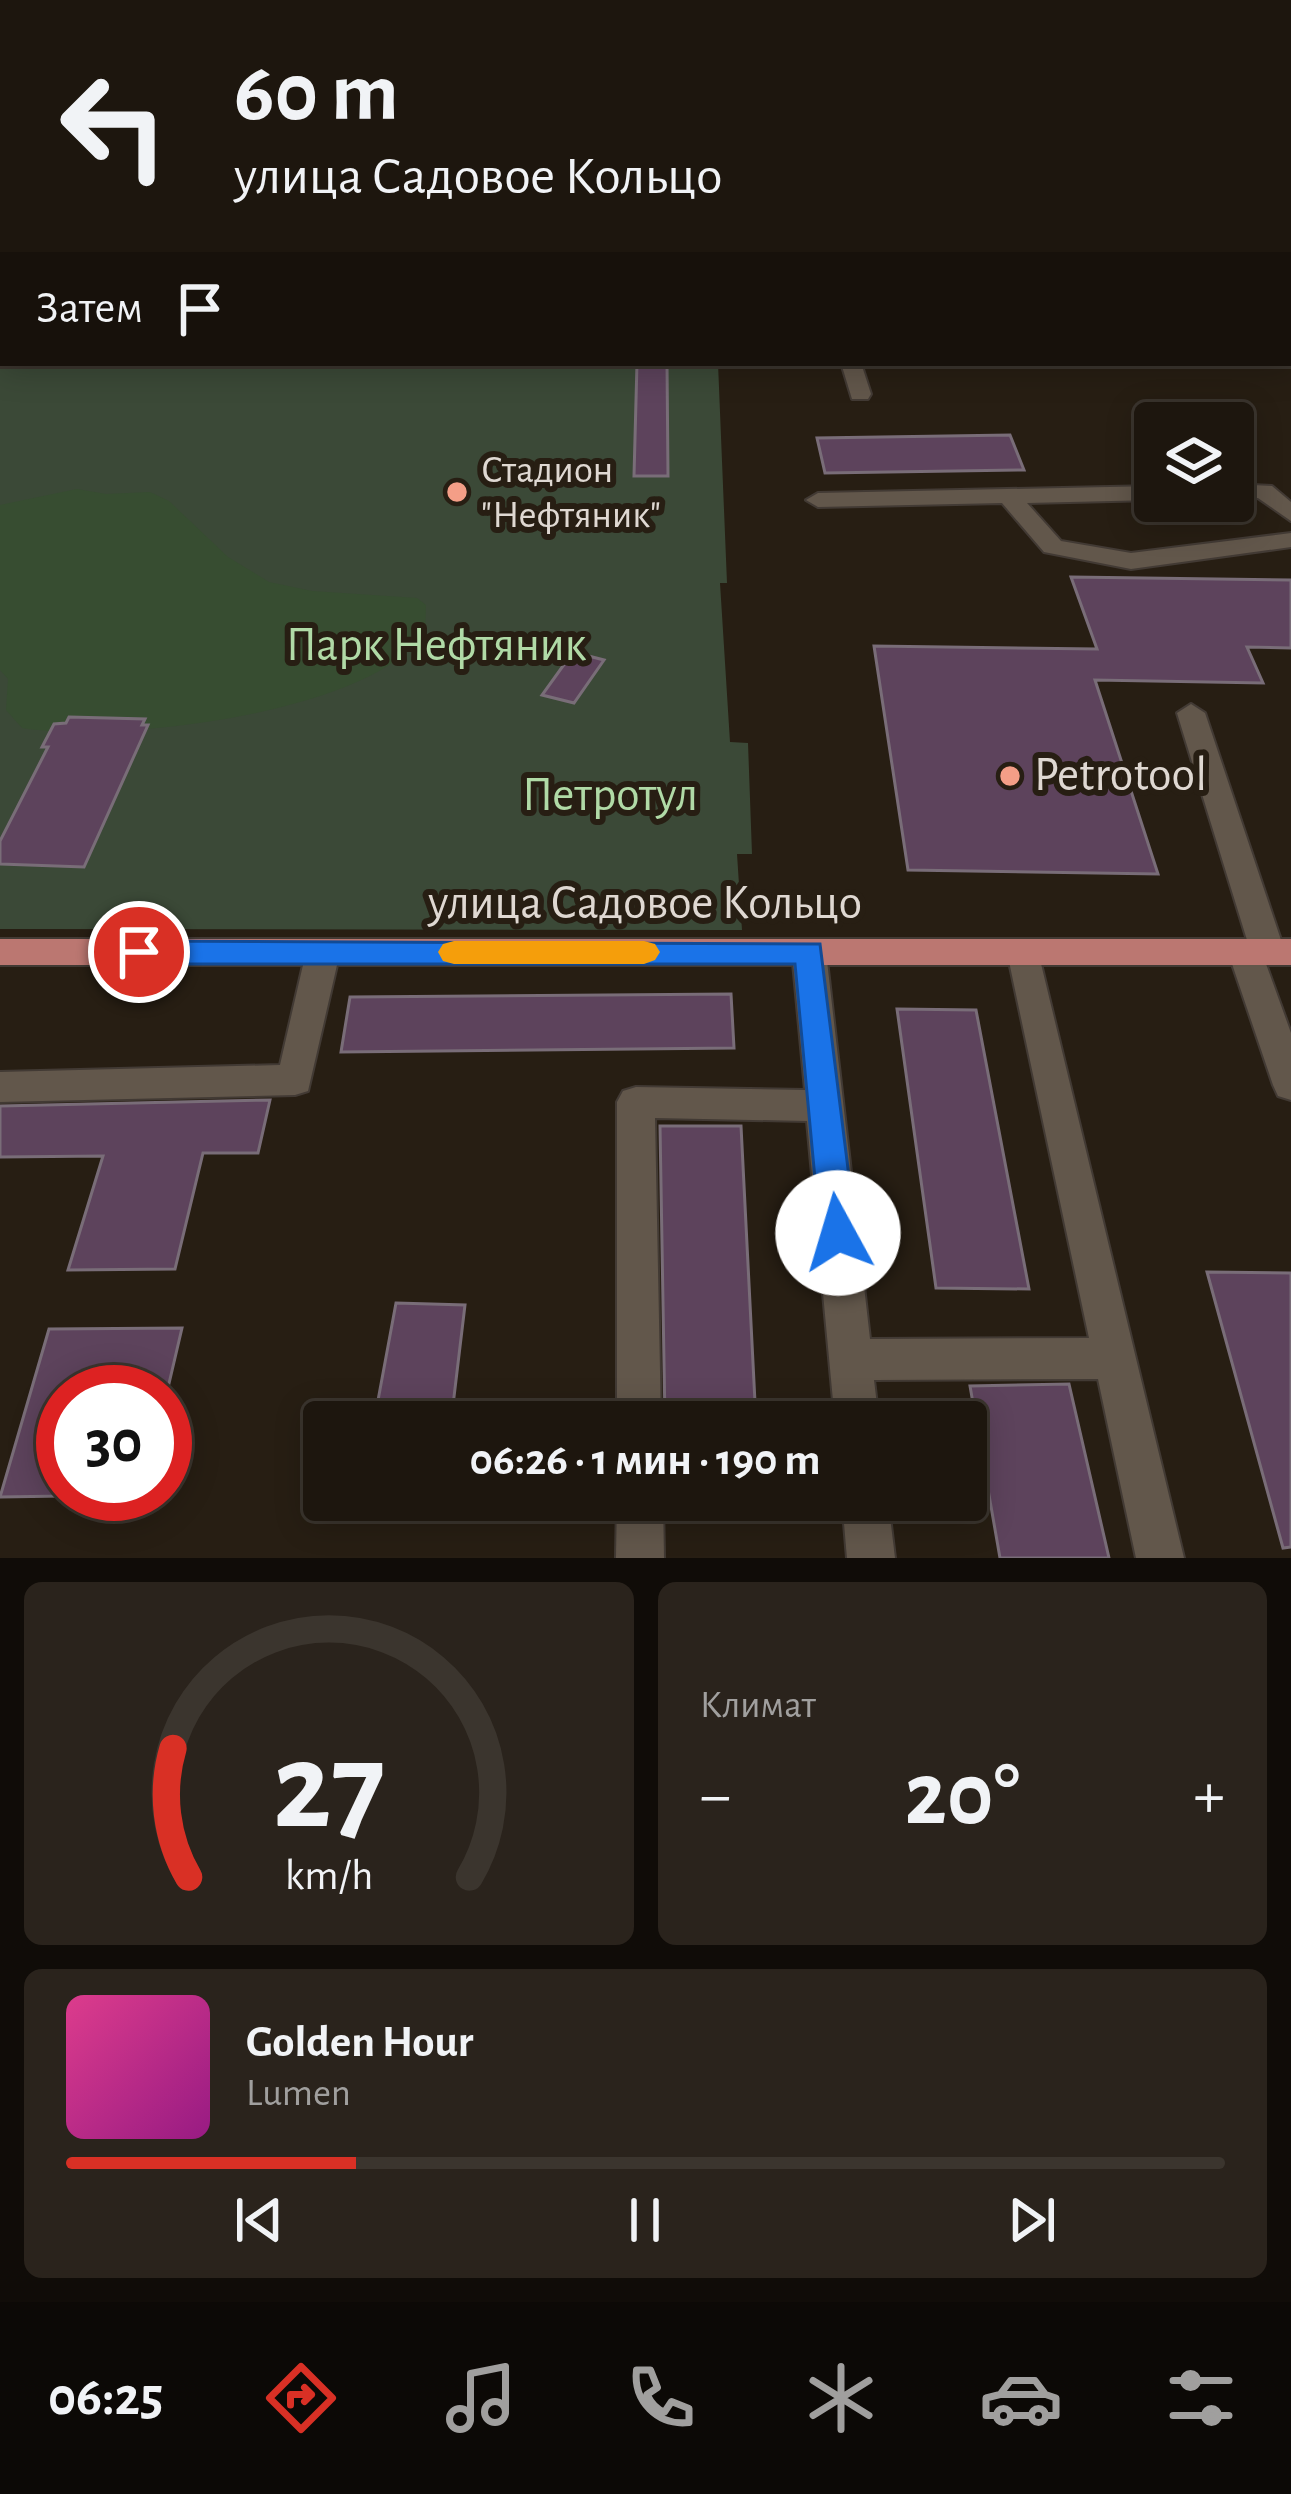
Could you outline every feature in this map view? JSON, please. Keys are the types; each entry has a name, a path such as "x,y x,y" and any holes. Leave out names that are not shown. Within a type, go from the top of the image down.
{"main road":[{"name":"улица Садовое Кольцо","path":"0,952 1268,952"}],"street":[{"path":"852,366 860,394"},
{"path":"1254,491 1264,491 1291,514"},
{"path":"818,500 1134,493"},
{"path":"1008,496 1053,547 1131,561 1291,540"},
{"path":"1191,712 1268,952 1291,1085"},
{"path":"0,1087 295,1080 323,952"},
{"path":"809,952 855,1401"},
{"path":"1024,952 1160,1558"},
{"path":"639,1401 636,1102 825,1106"},
{"path":"851,1360 1115,1358"},
{"path":"640,1521 640,1558"},
{"path":"867,1521 871,1558"}],"green space":[{"name":"Парк Нефтяник","path":"0,366 718,366 727,583 720,583 730,742 748,743 752,854 737,854 742,930 0,929"},
{"path":"77,489 106,494 150,492 169,501 228,557 269,582 312,591 417,598 426,605 425,633 395,661 351,685 297,703 175,726 63,732 22,728 6,710 8,679 0,670 0,505"}],"building":[{"path":"637,366 667,366 668,476 634,476"},
{"path":"1010,435 1024,470 825,473 817,438"},
{"name":"Petrotool","path":"1071,577 1291,580 1291,648 1247,647 1263,683 1095,680 1158,874 908,870 874,646 1097,649"},
{"path":"573,652 604,660 574,703 542,695"},
{"path":"69,717 145,719 142,725 148,725 84,867 0,864 0,841 48,747 42,747 54,724 66,723"},
{"path":"731,994 734,1048 341,1052 350,997"},
{"path":"897,1009 976,1010 1029,1289 936,1288"},
{"path":"270,1100 258,1153 203,1153 175,1269 68,1270 103,1156 0,1157 0,1106"},
{"path":"660,1126 741,1126 755,1401 665,1401"},
{"path":"1207,1272 1291,1273 1291,1547 1283,1548"},
{"path":"396,1303 465,1305 454,1401 378,1401"},
{"path":"182,1328 173,1365 38,1365 49,1329"},
{"path":"36,1374 36,1496 0,1497"},
{"path":"1069,1384 1109,1558 1000,1558 987,1483 987,1401 973,1401 970,1386"}],"slow traffic":[{"path":"454,952 644,952"}],"place":[{"name":"Стадион \"Нефтяник\"","path":"457,492"},
{"name":"Petrotool","path":"1010,776"}],"route":[{"path":"139,952 809,952 838,1233"}],"park label":[{"name":"Петротул","path":"610,796"}]}
